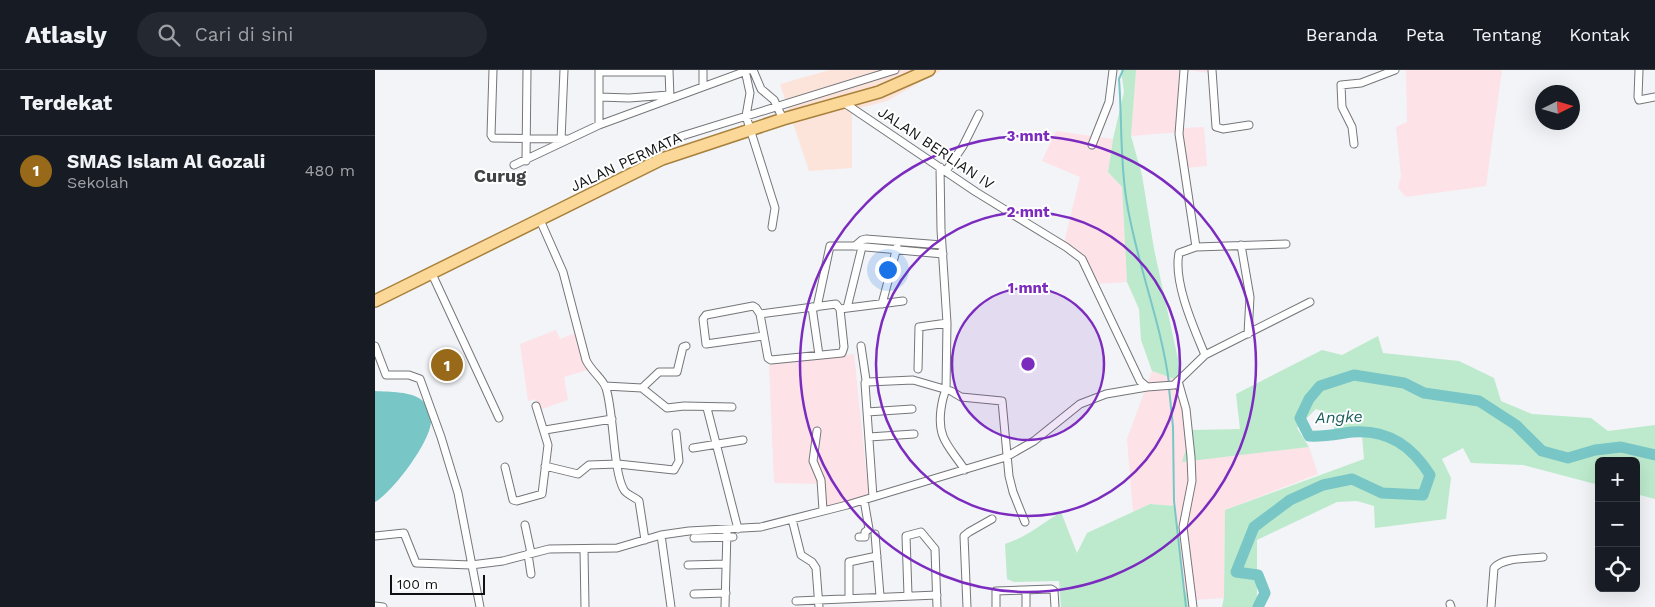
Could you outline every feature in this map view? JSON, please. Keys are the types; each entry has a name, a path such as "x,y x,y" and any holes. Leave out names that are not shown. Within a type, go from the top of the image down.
{"main road":[{"name":"JALAN PERMATA","path":"375,301 662,159 783,119 879,92 923,71"}],"street":[{"path":"493,70 491,135 497,139 571,139"},
{"path":"525,161 527,70"},
{"path":"561,140 564,70"},
{"path":"703,70 703,86"},
{"path":"515,166 599,125 669,97 748,70"},
{"path":"748,70 761,89 769,94 783,119"},
{"path":"748,70 751,93 745,116 775,208 772,227"},
{"path":"661,146 682,136 895,70"},
{"path":"1092,145 1109,102 1113,70"},
{"path":"1184,70 1179,134 1196,247"},
{"path":"1211,70 1216,127 1223,129 1249,125"},
{"path":"1354,144 1352,127 1342,106 1341,85 1361,83 1395,70"},
{"path":"1639,70 1639,100 1655,97"},
{"path":"599,125 599,71 669,71 669,97"},
{"path":"826,92 826,107"},
{"path":"599,97 669,97"},
{"name":"JALAN BERLIAN IV","path":"843,102 1082,259 1140,381 1147,387"},
{"path":"946,171 963,146 979,114"},
{"path":"940,167 947,323 946,390 943,399 940,432 965,470"},
{"path":"540,220 563,272 586,360 593,373 605,386 612,419 620,481 624,490 637,499 640,504 645,540"},
{"path":"763,336 706,344 703,319 706,315 753,306 760,314 769,360 842,353 845,350 844,308 859,246 866,240 942,245"},
{"path":"882,304 898,242"},
{"path":"1205,355 1187,314 1178,261 1179,253 1196,247 1286,244"},
{"path":"1241,245 1250,296 1248,334"},
{"path":"819,355 814,307 828,248 833,246 859,246 943,254"},
{"path":"432,274 499,418"},
{"path":"760,314 836,304 844,308 903,301"},
{"path":"695,538 729,535 738,529 792,519 864,500 1006,457 1034,441 1080,404 1106,394 1176,383 1193,369 1205,355 1310,302"},
{"path":"918,368 919,327 947,323"},
{"path":"375,346 383,373 386,375 409,375 420,379 441,437 458,493 480,607"},
{"path":"642,388 659,372 677,372 682,351 686,346"},
{"path":"861,346 866,380 868,382 913,380 946,390 961,397 1002,401 1006,457 1013,492 1025,522"},
{"path":"1176,383 1185,409 1191,457 1192,481 1183,527 1193,607"},
{"path":"873,497 865,385 910,384"},
{"path":"605,386 642,388 667,408 684,406 707,408 732,407"},
{"path":"505,467 511,498 517,501 542,494 548,448 545,430 536,406"},
{"path":"707,408 738,529"},
{"path":"867,412 912,409"},
{"path":"545,430 612,419"},
{"path":"817,431 813,461 821,480 823,510"},
{"path":"545,466 578,474 587,466 618,464 673,470 679,461 676,434"},
{"path":"869,437 914,434"},
{"path":"693,448 716,446 743,440"},
{"path":"859,537 865,536 865,532 869,530 864,500"},
{"path":"792,519 801,555 816,568 819,603"},
{"path":"967,607 964,536 992,519"},
{"path":"525,525 530,553 531,574"},
{"path":"375,536 404,533 412,558 419,564 471,565 503,561 530,553 558,548 584,550 617,548 661,535 689,530 729,535"},
{"path":"908,595 906,536 921,532 935,549 937,607"},
{"path":"875,534 880,596"},
{"path":"661,535 671,607"},
{"path":"725,607 729,535"},
{"path":"584,550 585,607"},
{"path":"849,598 849,562 877,556"},
{"path":"1491,607 1494,568 1496,565 1503,562 1543,557"},
{"path":"688,565 726,564"},
{"path":"996,607 996,591 1054,589 1055,607"},
{"path":"1026,590 1027,607"},
{"path":"694,594 725,593"},
{"path":"796,602 819,603 849,598 937,595"},
{"path":"375,606 383,607"}],"shaded area":[{"path":"830,70 942,70 887,101 852,110 852,168 809,171 780,84"},
{"path":"1136,70 1187,70 1182,128 1204,127 1207,166 1185,168 1181,132 1131,136"},
{"path":"1187,70 1215,70 1210,73"},
{"path":"1406,70 1502,70 1486,186 1406,197 1398,188 1401,176 1396,127 1407,122"},
{"path":"1056,131 1113,139 1108,172 1122,187 1127,282 1095,284 1079,259 1063,247 1080,177 1042,161"},
{"path":"556,330 560,339 581,331 591,369 564,377 568,400 539,410 535,399 528,401 520,344"},
{"path":"854,354 869,498 826,509 823,484 774,483 769,365"},
{"path":"1152,371 1183,382 1192,430 1183,461 1309,447 1318,474 1225,510 1224,598 1193,600 1184,590 1175,506 1150,504 1133,512 1127,439"}],"green space":[{"path":"1121,70 1136,70 1131,136 1142,175 1154,249 1183,382 1152,371 1141,340 1139,309 1127,282 1122,187 1108,172 1113,139 1124,92"},
{"path":"1378,336 1383,353 1459,361 1494,378 1501,401 1532,414 1591,418 1608,431 1655,425 1655,499 1640,495 1640,457 1595,457 1595,484 1523,465 1471,463 1463,448 1442,459 1451,478 1446,519 1375,528 1374,506 1357,501 1337,502 1257,540 1257,607 1222,607 1224,597 1225,510 1364,459 1362,435 1334,436 1334,416 1316,409 1297,428 1309,447 1182,462 1192,430 1240,429 1236,394 1322,350 1342,355"},
{"path":"1150,504 1175,506 1184,590 1193,600 1194,607 1061,607 1059,581 1014,582 1007,579 1005,544 1027,534 1061,512 1077,553 1087,533"}],"water":[{"path":"375,391 413,395 423,401 430,414 431,422 424,442 409,466 383,497 375,502"}],"waterway":[{"name":"Angke","path":"1123,70 1119,79 1126,197 1135,244 1160,336 1169,383"},
{"name":"Angke","path":"1258,607 1265,593 1258,575 1236,572 1254,527 1290,500 1323,485 1352,479 1382,493 1423,495 1430,475 1407,448 1377,433 1352,432 1309,436 1300,418 1309,399 1320,386 1354,375 1404,383 1424,393 1479,401 1516,425 1542,451 1568,458 1595,450 1621,447 1655,455"},
{"name":"Angke","path":"1169,388 1173,427 1174,501 1186,607"}],"place":[{"name":"SMAS Islam Al Gozali","path":"447,365"}],"district":[{"name":"Curug","path":"500,175"}]}
